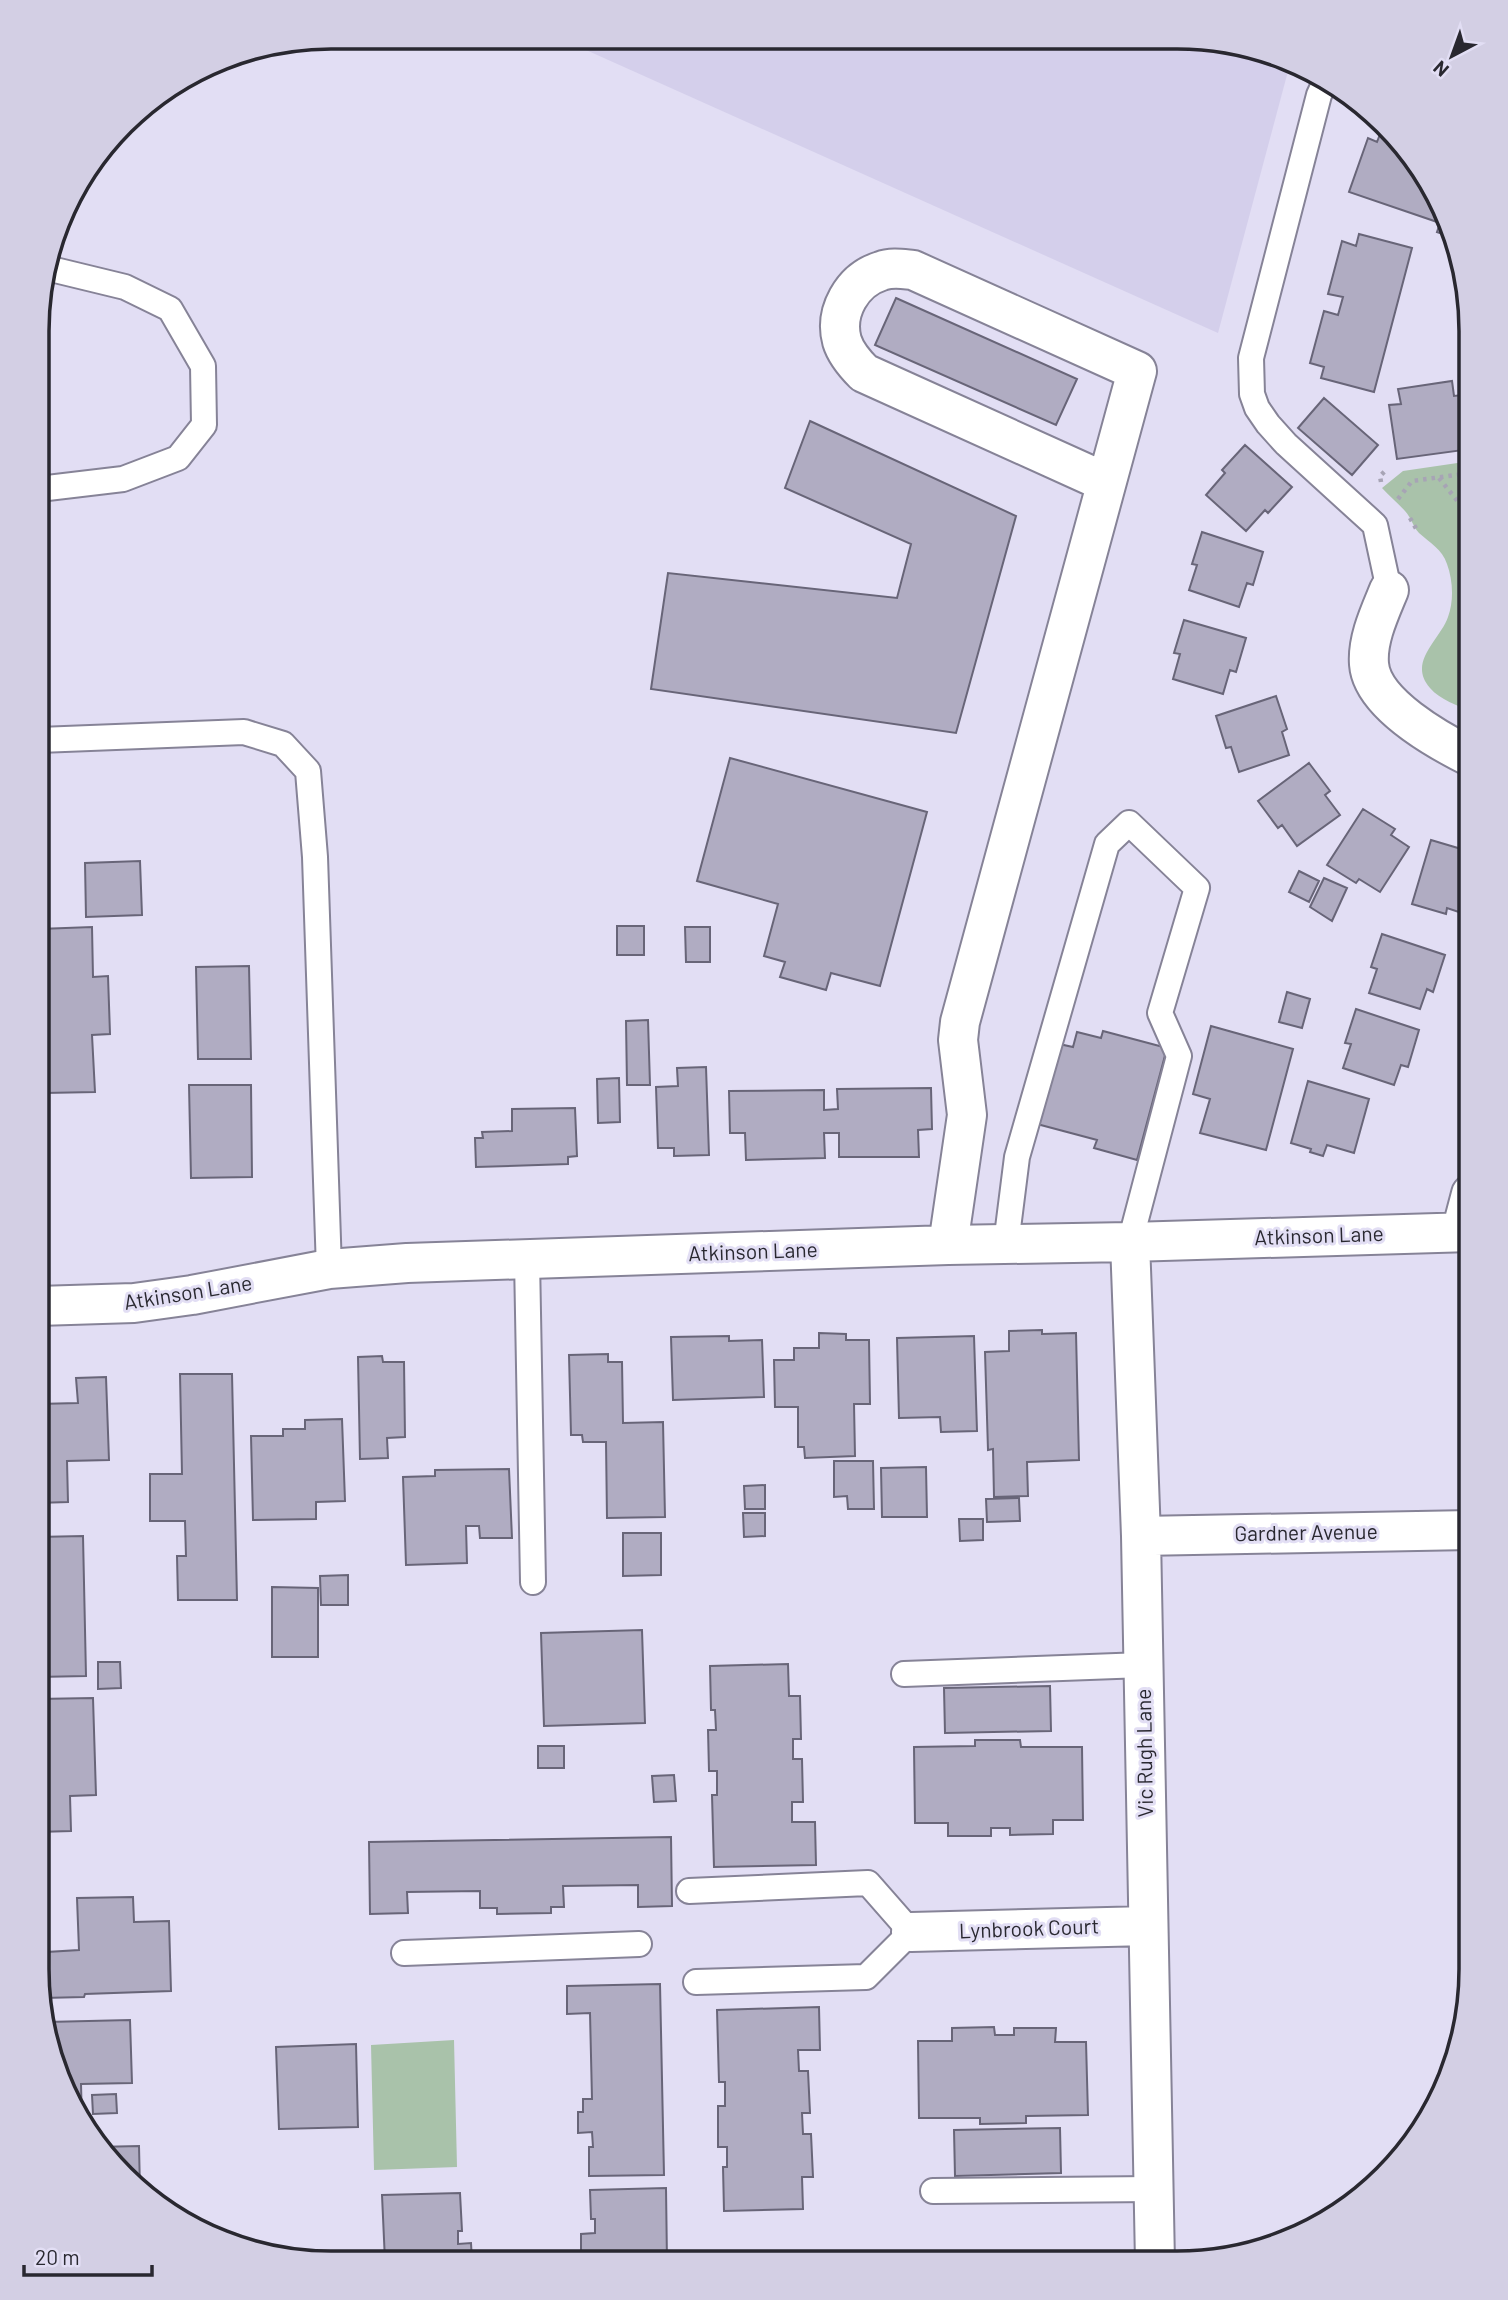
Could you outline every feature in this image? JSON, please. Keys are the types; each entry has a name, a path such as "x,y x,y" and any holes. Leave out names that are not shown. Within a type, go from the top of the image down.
{"street":[{"path":"948,1245 967,1115 958,1040 960,1022 1137,371 913,270 882,270 856,286 841,313 840,326 846,351 864,373 1105,482"},
{"path":"1389,590 1371,642 1369,665 1376,682 1388,700 1408,720 1459,751"},
{"name":"Atkinson Lane","path":"49,1306 134,1303 329,1269 407,1263 948,1245 1459,1232"},
{"name":"Vic Rugh Lane","path":"1130,1242 1141,1536 1155,2251"},
{"name":"Gardner Avenue","path":"1141,1536 1459,1530"},
{"name":"Lynbrook Court","path":"911,1933 1148,1926"}],"lane":[{"path":"1322,89 1251,358 1250,376 1257,408 1268,424 1286,444 1375,525 1389,590"},
{"path":"49,488 124,479 178,458 204,425 203,366 170,309 125,287 56,270"},
{"path":"49,740 244,732 283,744 308,771 315,857 329,1269"},
{"path":"1006,1244 1017,1157 1107,844 1129,824 1197,888 1160,1013 1180,1056 1130,1242"},
{"path":"527,1259 533,1582"},
{"path":"904,1674 1143,1665"},
{"path":"689,1891 868,1883 911,1933 866,1977 696,1982"},
{"path":"404,1953 639,1944"},
{"path":"933,2191 1153,2189"}],"path":[{"path":"1396,503 1412,481 1459,475"},
{"path":"1439,478 1459,503"}],"shaded area":[{"path":"584,49 1177,49 1232,54 1285,70 1288,71 1218,333"}],"green space":[{"path":"1459,463 1459,706 1434,692 1424,678 1423,660 1450,611 1451,577 1439,550 1419,533 1407,513 1382,488 1403,471"},
{"path":"454,2040 457,2167 374,2170 371,2045"}],"building":[{"path":"1380,136 1401,159 1438,222 1349,192 1368,138 1377,142"},
{"path":"1359,234 1412,248 1374,392 1321,378 1324,367 1310,363 1324,311 1338,315 1343,297 1328,294 1342,241 1356,246"},
{"path":"896,298 1077,379 1056,425 875,345"},
{"path":"1452,381 1454,396 1459,395 1459,451 1397,459 1389,405 1401,404 1398,389"},
{"path":"1324,398 1378,445 1352,475 1298,428"},
{"path":"810,421 1016,516 956,733 651,689 668,573 897,598 911,544 785,488"},
{"path":"1245,445 1292,487 1268,513 1265,510 1246,531 1206,495 1225,473 1222,470"},
{"path":"1202,532 1263,552 1253,585 1247,583 1239,607 1189,590 1197,565 1192,564"},
{"path":"1184,620 1246,638 1236,672 1230,670 1223,694 1173,679 1180,654 1174,653"},
{"path":"1276,696 1287,729 1282,732 1289,755 1239,772 1231,747 1226,748 1216,716"},
{"path":"730,758 927,812 880,986 831,973 826,990 780,977 785,962 764,956 778,904 697,881"},
{"path":"1309,763 1330,791 1325,795 1340,815 1297,846 1282,825 1278,828 1258,801"},
{"path":"1363,809 1395,829 1391,835 1409,847 1380,892 1359,879 1356,883 1327,865"},
{"path":"1431,840 1459,848 1459,912 1447,908 1446,914 1412,904"},
{"path":"140,861 142,915 86,917 85,863"},
{"path":"1299,871 1319,881 1309,902 1289,892"},
{"path":"1324,878 1347,888 1332,921 1310,907"},
{"path":"617,926 644,926 644,955 617,955"},
{"path":"92,927 93,977 108,976 110,1034 92,1035 95,1092 49,1093 49,929"},
{"path":"685,927 710,927 710,962 686,962"},
{"path":"1382,934 1445,955 1433,992 1427,989 1420,1009 1369,993 1377,969 1371,967"},
{"path":"249,966 251,1059 198,1059 196,967"},
{"path":"1287,992 1310,999 1302,1028 1279,1022"},
{"path":"1356,1009 1419,1030 1408,1067 1401,1065 1394,1085 1343,1068 1351,1044 1345,1043"},
{"path":"648,1020 650,1085 627,1085 626,1021"},
{"path":"1211,1026 1293,1049 1266,1150 1200,1133 1210,1099 1193,1094"},
{"path":"1103,1031 1167,1048 1137,1160 1094,1148 1097,1140 1037,1124 1059,1044 1073,1047 1077,1032 1101,1038"},
{"path":"706,1067 709,1155 674,1156 674,1148 658,1148 656,1087 678,1086 677,1068"},
{"path":"619,1078 620,1122 598,1123 597,1079"},
{"path":"1308,1081 1369,1099 1354,1153 1327,1145 1323,1156 1291,1143"},
{"path":"189,1085 251,1085 252,1177 191,1178"},
{"path":"931,1088 932,1129 918,1130 919,1157 839,1157 839,1133 824,1133 825,1158 746,1160 745,1133 730,1133 729,1091 824,1090 824,1110 838,1109 837,1089"},
{"path":"575,1108 577,1156 568,1157 568,1164 476,1167 475,1138 483,1138 482,1132 512,1131 512,1109"},
{"path":"1042,1330 1042,1334 1076,1333 1079,1460 1027,1462 1028,1496 994,1497 993,1449 988,1450 985,1352 1009,1351 1009,1331"},
{"path":"819,1333 846,1334 846,1340 869,1340 870,1404 854,1404 855,1456 805,1458 804,1447 798,1447 798,1407 775,1407 774,1360 794,1360 794,1348 819,1348"},
{"path":"729,1336 729,1341 762,1340 764,1397 673,1400 671,1337"},
{"path":"974,1336 977,1431 941,1432 940,1417 899,1418 897,1338"},
{"path":"608,1354 608,1362 622,1362 623,1423 663,1422 665,1517 607,1518 606,1442 583,1442 582,1435 571,1435 569,1355"},
{"path":"382,1356 383,1362 404,1362 405,1437 387,1438 388,1458 360,1459 358,1357"},
{"path":"180,1374 232,1374 237,1600 178,1600 177,1556 186,1556 185,1521 150,1521 150,1474 182,1474"},
{"path":"106,1377 109,1460 67,1461 68,1502 49,1503 49,1404 78,1403 76,1378"},
{"path":"342,1419 345,1501 316,1502 316,1519 253,1520 251,1436 283,1436 283,1429 305,1429 305,1420"},
{"path":"834,1461 873,1461 874,1509 848,1509 847,1496 834,1497"},
{"path":"926,1467 927,1517 882,1517 881,1468"},
{"path":"509,1469 512,1538 480,1538 479,1526 466,1526 467,1563 406,1565 403,1477 435,1476 435,1470"},
{"path":"765,1485 765,1509 745,1509 744,1486"},
{"path":"1019,1498 1020,1521 987,1522 986,1499"},
{"path":"743,1513 765,1513 765,1536 744,1537"},
{"path":"959,1519 983,1519 983,1540 960,1541"},
{"path":"623,1533 661,1533 661,1575 623,1576"},
{"path":"83,1536 86,1676 49,1677 49,1537"},
{"path":"348,1575 348,1605 321,1605 320,1576"},
{"path":"272,1587 318,1588 318,1657 272,1657"},
{"path":"642,1630 645,1723 544,1726 541,1633"},
{"path":"98,1662 120,1662 121,1688 98,1689"},
{"path":"788,1664 789,1696 800,1696 801,1739 793,1739 793,1759 802,1759 803,1802 792,1802 792,1822 815,1822 816,1865 714,1867 712,1795 717,1795 717,1771 709,1771 708,1730 716,1730 715,1710 711,1710 710,1666"},
{"path":"1050,1686 1051,1731 945,1733 944,1688"},
{"path":"93,1698 96,1795 70,1796 71,1831 49,1832 49,1699"},
{"path":"975,1740 1020,1740 1021,1747 1082,1747 1083,1820 1053,1820 1053,1834 1010,1835 1010,1828 991,1828 991,1836 948,1836 948,1823 915,1823 914,1747 975,1746"},
{"path":"538,1746 564,1746 564,1768 538,1768"},
{"path":"674,1775 676,1801 654,1802 652,1776"},
{"path":"671,1837 672,1906 638,1907 638,1885 563,1886 564,1907 551,1907 551,1913 497,1914 497,1908 480,1908 480,1891 407,1892 408,1913 370,1914 369,1842"},
{"path":"133,1897 134,1922 169,1921 171,1991 51,1998 49,1952 79,1950 77,1898"},
{"path":"660,1984 664,2175 589,2176 592,2132 578,2133 578,2112 583,2112 583,2099 592,2099 590,2013 567,2014 567,1986"},
{"path":"819,2007 820,2050 798,2050 799,2071 808,2071 810,2113 802,2113 803,2134 811,2134 813,2177 802,2177 803,2209 724,2211 723,2167 727,2167 727,2147 718,2147 718,2106 725,2106 725,2082 719,2082 717,2010"},
{"path":"130,2020 132,2083 81,2084 81,2100 70,2077 54,2022"},
{"path":"994,2027 995,2035 1014,2035 1014,2028 1056,2028 1055,2042 1086,2042 1088,2115 1026,2116 1026,2123 980,2124 980,2118 919,2118 918,2041 952,2041 952,2028"},
{"path":"356,2044 358,2127 279,2129 276,2047"},
{"path":"116,2094 117,2113 93,2114 92,2095"},
{"path":"1060,2128 1061,2173 955,2176 954,2130"},
{"path":"139,2146 140,2176 119,2155 112,2147"},
{"path":"666,2188 667,2251 581,2251 581,2234 595,2233 595,2219 591,2219 590,2190"},
{"path":"460,2193 462,2231 458,2231 458,2244 471,2243 471,2251 385,2251 382,2195"}]}
